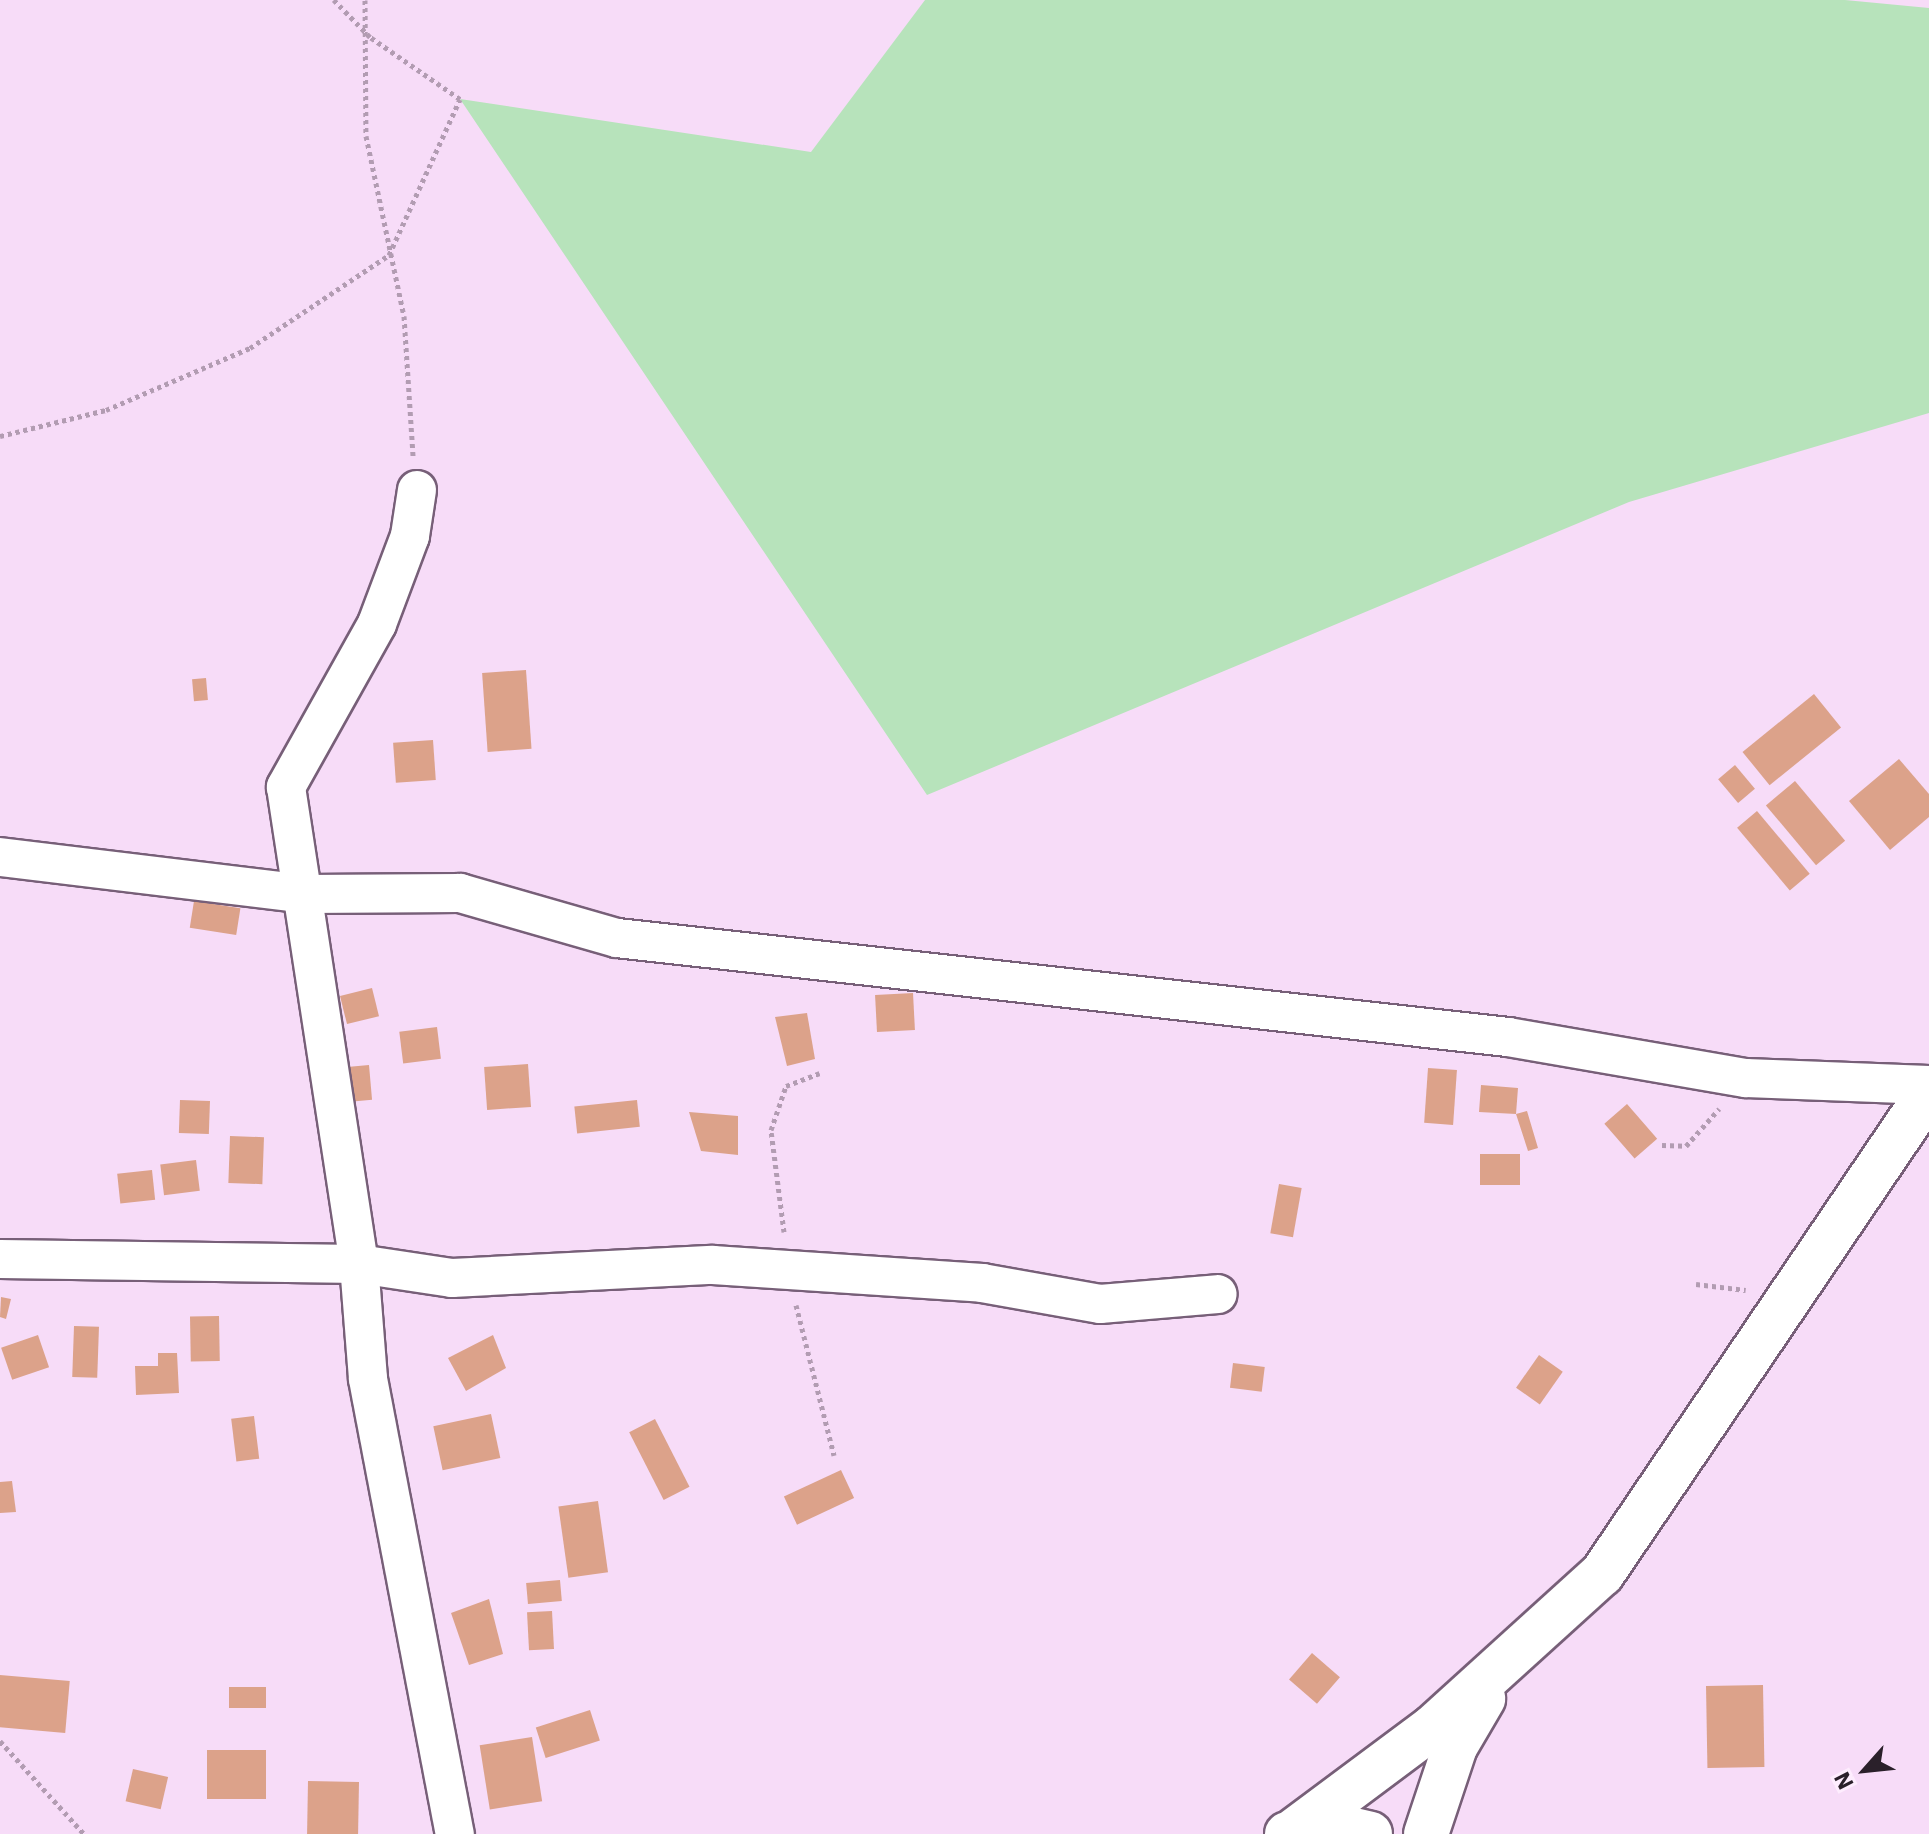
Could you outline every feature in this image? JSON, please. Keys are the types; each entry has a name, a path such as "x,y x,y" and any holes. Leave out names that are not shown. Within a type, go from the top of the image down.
{"main road":[{"path":"1291,1832 1360,1788 1502,1666 1602,1574 1929,1092"},
{"path":"1426,1834 1455,1747 1502,1666"},
{"path":"1291,1832 1332,1825 1370,1834"}],"street":[{"path":"417,490 410,536 377,624 286,787 306,894 359,1264 368,1379 455,1834"},
{"path":"0,857 306,894 460,893 617,938 1508,1037 1746,1078 1929,1085"},
{"path":"0,1259 359,1264 452,1278 713,1265 789,1275 969,1282 1100,1304 1218,1294"}],"path":[{"path":"0,436 106,410 250,348 389,255 460,99 370,37 334,0"},
{"path":"365,0 370,37 366,136 404,316 417,490"},
{"path":"820,1073 786,1086 771,1130 789,1275 834,1455"},
{"path":"1662,1145 1686,1146 1746,1078"},
{"path":"0,1741 84,1834"}],"green space":[{"path":"925,0 1845,0 1929,8 1929,413 1629,502 927,795 460,99 811,152"}],"building":[{"path":"526,670 532,749 488,752 482,673"},
{"path":"206,678 208,700 194,701 192,679"},
{"path":"1814,694 1841,727 1770,785 1743,752"},
{"path":"433,740 436,780 396,783 393,743"},
{"path":"1899,759 1929,794 1929,817 1890,850 1849,801"},
{"path":"1735,765 1755,789 1738,803 1718,779"},
{"path":"1795,781 1845,841 1816,865 1766,805"},
{"path":"1757,811 1810,874 1790,891 1737,828"},
{"path":"194,901 240,908 236,935 190,928"},
{"path":"372,988 379,1016 347,1024 340,996"},
{"path":"913,993 915,1030 877,1032 875,995"},
{"path":"807,1013 815,1059 787,1066 775,1017"},
{"path":"437,1027 441,1059 403,1063 399,1032"},
{"path":"528,1064 531,1107 487,1110 484,1067"},
{"path":"369,1065 372,1100 350,1102 347,1067"},
{"path":"1428,1068 1457,1070 1453,1125 1424,1123"},
{"path":"1481,1085 1518,1088 1516,1114 1479,1112"},
{"path":"180,1100 210,1101 209,1134 179,1133"},
{"path":"637,1100 640,1127 577,1133 574,1107"},
{"path":"1627,1104 1657,1139 1635,1158 1604,1124"},
{"path":"1527,1111 1538,1148 1528,1151 1516,1114"},
{"path":"689,1112 738,1116 738,1155 701,1151"},
{"path":"230,1136 264,1137 262,1184 228,1183"},
{"path":"1480,1154 1520,1154 1520,1185 1480,1185"},
{"path":"196,1160 200,1191 164,1195 160,1164"},
{"path":"152,1170 155,1200 120,1203 117,1174"},
{"path":"1279,1184 1302,1188 1293,1237 1270,1233"},
{"path":"1,1297 11,1299 6,1319 0,1317"},
{"path":"219,1316 220,1361 191,1361 190,1317"},
{"path":"74,1326 99,1327 97,1378 72,1377"},
{"path":"38,1335 49,1367 12,1380 1,1348"},
{"path":"493,1335 506,1368 466,1391 448,1358"},
{"path":"158,1353 177,1353 179,1393 136,1395 135,1366 158,1366"},
{"path":"1539,1355 1563,1372 1540,1404 1516,1388"},
{"path":"1233,1363 1265,1367 1262,1392 1230,1388"},
{"path":"491,1414 500,1458 443,1470 433,1426"},
{"path":"254,1416 259,1459 236,1461 231,1419"},
{"path":"655,1419 690,1487 664,1500 629,1432"},
{"path":"841,1470 854,1498 797,1525 784,1497"},
{"path":"12,1481 16,1512 0,1513 0,1482"},
{"path":"598,1501 608,1572 568,1578 558,1507"},
{"path":"560,1580 562,1601 528,1604 526,1583"},
{"path":"489,1599 503,1654 469,1665 451,1613"},
{"path":"552,1611 554,1649 529,1650 527,1612"},
{"path":"1312,1653 1340,1677 1317,1704 1289,1679"},
{"path":"0,1675 70,1681 65,1733 0,1727"},
{"path":"1763,1685 1764,1767 1707,1768 1706,1686"},
{"path":"229,1687 266,1687 266,1708 229,1708"},
{"path":"590,1710 600,1740 546,1758 536,1728"},
{"path":"532,1737 542,1801 490,1809 480,1745"},
{"path":"207,1750 266,1750 266,1799 207,1799"},
{"path":"133,1769 168,1777 161,1809 126,1801"},
{"path":"308,1781 359,1782 358,1834 307,1834"}]}
